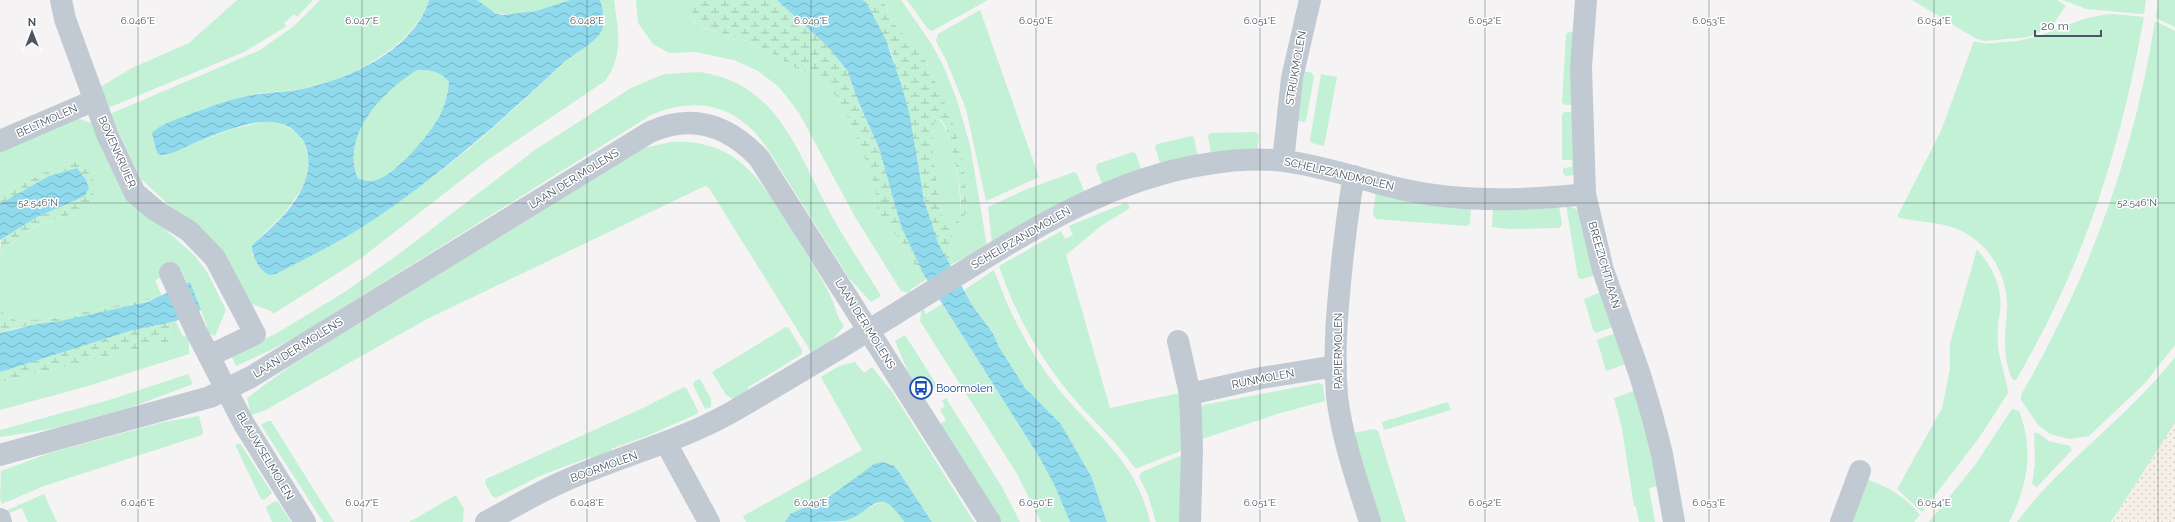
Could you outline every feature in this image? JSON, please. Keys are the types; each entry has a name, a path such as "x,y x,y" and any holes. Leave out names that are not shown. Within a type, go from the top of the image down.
{"street":[{"name":"BOVENKRUIER","path":"61,0 65,19 107,134 135,193 155,210 190,231 215,258 255,334 209,356"},
{"name":"STRIJKMOLEN","path":"1283,160 1292,78 1310,0"},
{"name":"BREEZICHTLAAN","path":"1586,0 1581,67 1585,194 1603,270 1640,375 1652,415 1662,454 1674,522"},
{"name":"BELTMOLEN","path":"0,142 95,100"},
{"name":"LAAN DER MOLENS","path":"0,455 210,397 251,377 650,132 673,123 707,125 731,134 750,148 768,170 990,522"},
{"name":"SCHELPZANDMOLEN","path":"868,329 1067,211 1140,180 1204,164 1243,159 1283,160 1354,176 1402,189 1443,196 1516,200 1585,194"},
{"name":"PAPIERMOLEN","path":"1354,176 1339,288 1336,366 1337,397 1350,456 1370,522"},
{"path":"170,273 196,331 227,389"},
{"name":"BOORMOLEN","path":"486,522 560,483 666,443 728,414 868,329"},
{"path":"1178,341 1190,394 1192,450 1190,522"},
{"name":"RUNMOLEN","path":"1190,394 1261,378 1336,366"},
{"name":"BLAUWSELMOLEN","path":"227,389 244,424 305,522"},
{"path":"666,443 709,522"},
{"path":"1841,522 1860,471"}],"green space":[{"path":"237,0 313,0 297,17 294,14 284,23 287,26 244,52 108,108 100,87 132,68 189,43"},
{"path":"320,0 429,0 421,17 409,33 394,47 376,60 357,70 337,79 318,85 300,89 255,94 229,100 175,120 155,130 160,155 233,129 267,121 280,122 300,135 309,158 307,177 301,190 283,215 258,239 252,255 269,275 276,274 297,263 376,216 414,191 468,150 565,61 600,34 603,26 603,11 600,0 614,0 618,32 617,52 611,72 605,81 486,161 360,259 273,314 271,311 248,303 198,232 141,179 110,114 260,50 294,26"},
{"path":"477,0 570,0 534,12 510,15 499,13 488,8"},
{"path":"636,0 691,0 694,22 703,28 742,39 761,47 790,65 820,80 837,97 861,146 875,188 876,207 880,215 900,239 924,281 911,289 910,293 901,291 854,215 799,113 779,87 758,71 734,60 695,52 669,53 653,44 638,23"},
{"path":"691,0 777,0 827,46 847,70 859,103 879,148 901,226 927,279 924,281 900,239 880,215 876,207 875,188 861,146 837,97 820,80 790,65 761,47 742,39 698,26 692,17"},
{"path":"864,0 880,0 886,6 892,22 923,55 950,115 959,143 964,168 967,211 953,235 949,251 952,264 949,265 938,243 927,210 892,54","holes":["937,119 941,120 945,125 958,177 961,206 959,217 955,223 945,222 942,215 934,164 932,136"]},
{"path":"880,0 901,0 931,43 942,63 956,97 970,145 987,246 952,264 949,251 953,235 967,211 964,175 959,143 925,58 892,22 886,6"},
{"path":"907,0 988,0 932,31 927,28"},
{"path":"1912,0 2057,0 2066,6 2056,20 2054,26 2028,37 1984,41 1975,38"},
{"path":"2063,0 2146,0 2144,14 2086,9"},
{"path":"2158,0 2175,0 2175,27 2156,18"},
{"path":"980,10 1039,177 986,201 966,109 946,60 936,41 938,34"},
{"path":"2113,14 2144,17 2124,114 2097,204 2080,249 2062,292 2040,336 2016,380 2013,380 2007,363 2005,349 2007,297 2001,274 1996,263 1981,245 1962,231 1946,225 1897,217 1941,131 1974,41 1989,43 2019,41 2084,19"},
{"path":"2155,21 2175,31 2175,345 2145,383 2089,436 2070,439 2050,434 2039,426 2021,400 2021,395 2068,306 2106,214 2135,120"},
{"path":"1569,32 1574,32 1572,105 1565,105 1562,102 1566,34"},
{"path":"416,70 426,70 439,73 449,82 446,99 440,115 410,155 389,174 379,179 370,181 358,179 354,162 355,146 360,130 378,102 403,79"},
{"path":"1303,71 1312,73 1314,77 1306,120 1304,122 1295,120"},
{"path":"700,72 726,79 747,89 765,104 780,120 804,161 839,228 881,296 871,302 849,278 767,148 744,122 716,108 685,106 668,109 651,115 299,335 236,366 231,355 277,333 343,293 395,257 535,150 631,88 664,74"},
{"path":"1321,74 1337,77 1324,146 1312,143 1310,140"},
{"path":"1564,112 1572,112 1575,175 1566,176 1563,173 1563,168 1572,167 1572,160 1562,160 1562,115"},
{"path":"70,118 80,119 93,124 141,208 195,256 207,272 226,310 215,336 204,328 207,326 190,282 187,283 181,269 155,280 161,294 148,299 56,318 17,321 0,311 0,254 18,238 34,228 71,215 78,211 89,201 93,193 78,161 56,167 0,194 0,146"},
{"path":"938,119 943,124 948,134 955,161 961,212 959,219 955,223 945,222 942,215 936,180 932,133 934,121"},
{"path":"1256,132 1259,135 1257,152 1211,155 1208,136 1210,133"},
{"path":"1192,136 1194,138 1198,157 1161,166 1155,147 1157,144"},
{"path":"671,142 694,143 714,147 731,156 746,167 758,180 782,214 817,271 844,326 826,347 813,355 709,188 705,186 427,319 264,411 251,415 247,398 289,367 644,148"},
{"path":"1133,152 1136,154 1142,172 1103,186 1096,168 1097,164"},
{"path":"78,161 88,170 94,182 94,193 91,201 85,207 76,212 39,225 28,231 0,254 1,239 37,217 85,196 89,188 86,180 77,168 49,176 0,204 0,194 56,167"},
{"path":"1074,172 1077,174 1085,193 992,243 988,207 1027,189"},
{"path":"1376,192 1471,207 1470,224 1467,226 1376,219 1373,215"},
{"path":"1125,203 1128,204 1130,208 1101,226 1066,255 1110,408 1180,393 1186,449 1137,468 1134,467 1113,441 1063,386 1041,354 1013,303 999,266 1061,231 1065,239 1073,235 1069,226"},
{"path":"1566,205 1580,212 1596,275 1582,279 1578,278"},
{"path":"1559,206 1562,225 1559,228 1510,229 1492,227 1493,208"},
{"path":"1977,249 1992,270 2000,294 1998,345 2008,393 1979,438 1922,512 1897,489 1942,408 1950,369 1950,343"},
{"path":"994,270 1013,316 1037,360 1071,404 1112,448 1124,464 1135,481 1144,500 1150,522 1107,522 1091,476 1060,423 1025,388 999,347 993,332 972,305 964,290"},
{"path":"1601,292 1613,327 1596,333 1593,330 1584,299"},
{"path":"161,294 162,295 150,300 112,311 22,327 0,333 0,311 17,321 56,318 148,299"},
{"path":"942,304 1038,455 1054,483 1070,522 1041,522 1017,474 920,321 922,306 926,314"},
{"path":"176,321 177,324 169,327 170,338 166,345 156,344 0,382 0,372 13,367 130,331"},
{"path":"177,324 183,337 189,335 189,354 88,386 0,410 0,382 156,344 166,345 170,338 169,327"},
{"path":"786,327 789,328 802,350 802,354 747,388 750,394 733,399 726,395 712,372"},
{"path":"1615,333 1626,364 1606,371 1597,340"},
{"path":"905,335 942,393 939,395 927,377 914,386 895,341"},
{"path":"2175,357 2175,423 2111,522 2017,522 2054,479 2137,400"},
{"path":"855,362 864,373 872,367 893,393 974,522 932,522 899,472 874,464 845,487 786,519 785,522 746,522 743,516 862,450 821,377 839,366"},
{"path":"188,374 193,384 129,408 51,429 0,437 0,430 109,400"},
{"path":"700,379 711,399 711,407 705,409 693,385 695,381"},
{"path":"1319,383 1323,385 1325,401 1277,414 1202,439 1196,416 1203,405"},
{"path":"684,387 687,389 698,411 697,414 647,436 611,449 614,456 592,463 590,457 542,475 496,498 492,496 485,483 486,479 645,407"},
{"path":"1636,390 1658,486 1649,488 1655,522 1639,522 1636,506 1634,506 1622,429 1614,398"},
{"path":"946,398 1002,487 1020,522 1001,522 939,425 946,420 940,410 945,406 942,401"},
{"path":"1448,402 1451,410 1384,430 1382,422"},
{"path":"2012,409 2019,411 2024,425 2027,467 2021,495 2009,522 1929,522 1975,465"},
{"path":"199,416 203,432 202,435 44,486 2,504 0,499 1,471 50,453 164,422"},
{"path":"271,421 334,522 323,522 261,425"},
{"path":"1374,429 1378,431 1406,522 1378,522 1352,433"},
{"path":"2034,433 2038,433 2049,441 2070,446 2072,450 2037,487 2032,484 2035,464"},
{"path":"240,443 272,493 264,500 261,499 235,445"},
{"path":"1182,455 1184,522 1156,522 1148,495 1139,477 1142,472"},
{"path":"1866,479 1882,485 1902,497 1920,515 1914,522 1849,522"},
{"path":"44,494 57,522 28,522 22,508 7,514 5,511"},
{"path":"456,495 464,509 463,522 409,522"},
{"path":"275,501 278,502 291,522 272,522 266,507"},
{"path":"880,502 885,502 892,506 904,522 843,522"}],"sand":[{"path":"2175,423 2175,519 2173,522 2111,522"}],"water":[{"path":"429,0 477,0 495,13 503,15 536,11 570,0 600,0 603,11 603,26 602,30 595,39 567,59 515,108 465,151 413,192 359,229 328,247 276,274 269,275 265,273 257,263 253,254 252,246 288,210 302,189 308,166 308,154 301,138 289,127 279,123 255,123 216,134 173,153 160,155 157,153 152,133 170,122 229,100 257,94 302,89 340,78 359,70 378,60 395,47 410,34 421,18","holes":["417,70 439,73 449,82 446,99 440,115 410,155 389,174 379,179 370,181 358,179 354,163 355,146 360,131 368,116 390,90"]},
{"path":"777,0 863,0 867,4 886,40 902,87 909,112 924,200 938,243 972,305 993,333 999,347 1025,388 1060,423 1068,436 1091,476 1107,522 1070,522 1054,484 1038,455 924,275 901,226 879,148 859,103 847,70 827,46"},
{"path":"77,168 86,180 89,188 85,196 37,217 0,240 0,204 49,176"},
{"path":"190,282 201,310 176,321 130,331 0,372 0,333 147,302"},
{"path":"883,462 894,466 899,472 932,522 904,522 895,510 888,504 882,502 876,503 854,517 844,521 785,522 790,514 829,497 874,464"}],"place":[{"name":"Boormolen","path":"921,388"}]}
